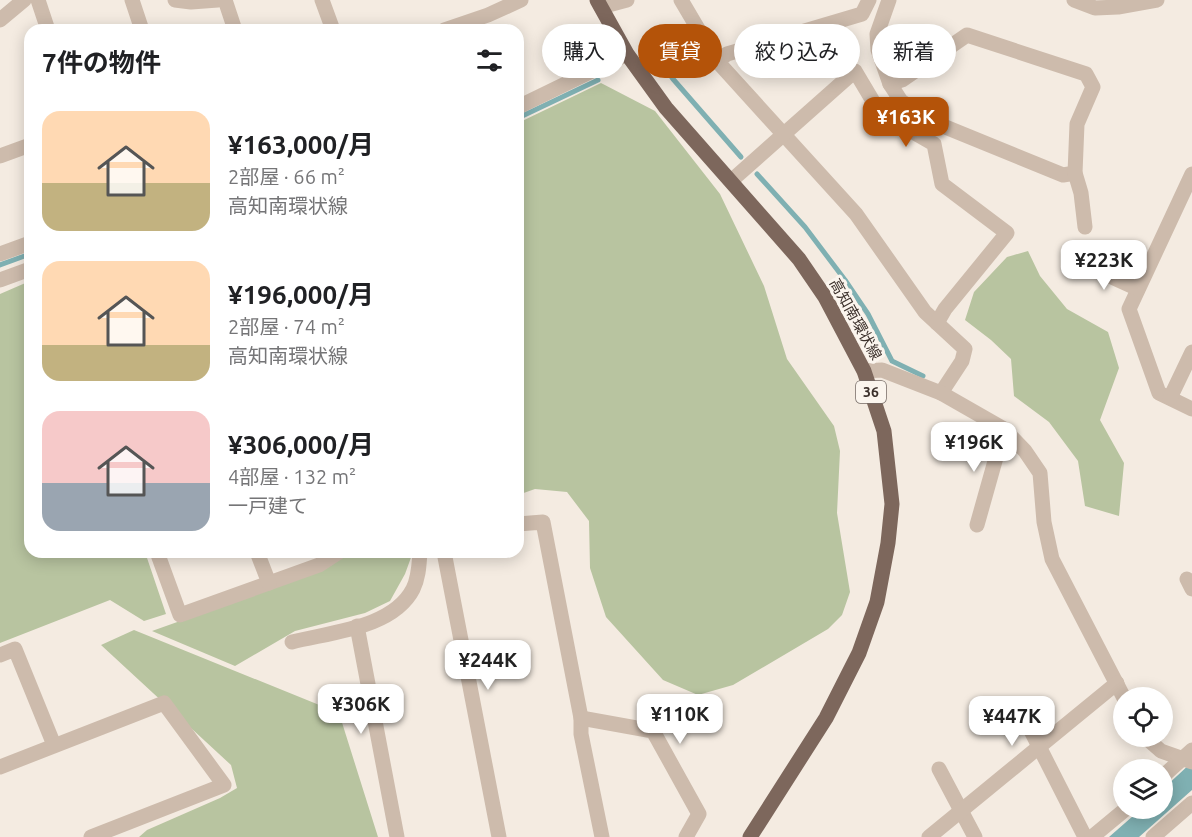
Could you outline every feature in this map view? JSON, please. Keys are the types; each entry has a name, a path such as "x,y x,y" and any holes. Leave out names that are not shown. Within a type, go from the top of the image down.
{"main road":[{"name":"高知南環状線","path":"599,4 627,54 666,108 799,259 825,297 864,371 884,431 892,504 888,543 877,602 859,653 826,718 750,837"}],"street":[{"path":"0,20 24,0"},
{"path":"38,0 46,24"},
{"path":"132,0 140,24"},
{"path":"175,0 191,3 218,0"},
{"path":"225,0 233,24"},
{"path":"322,0 331,24"},
{"path":"462,24 521,0"},
{"path":"599,4 627,0"},
{"path":"681,0 695,24"},
{"path":"722,58 727,54 862,14 869,0"},
{"path":"890,0 877,34 878,50 890,84 901,100 938,124 1063,175 1075,173"},
{"path":"1074,0 1095,8 1117,3 1157,0"},
{"path":"890,84 902,80 967,35 1086,74 1093,87 1077,124 1075,173 1081,193 1086,227"},
{"path":"524,104 627,54"},
{"path":"722,67 856,214 926,312 964,349 962,361 941,393"},
{"path":"731,181 855,71 880,113 934,144 942,184 1007,233 945,309 937,323"},
{"path":"0,156 24,147"},
{"path":"1192,174 1129,309 1160,393 1192,409"},
{"path":"0,254 24,245"},
{"path":"1083,264 1138,289"},
{"path":"0,280 24,271"},
{"path":"1170,398 1192,352"},
{"path":"864,371 882,370 941,393 1004,429 1025,451 1040,473 1044,522 1052,559 1118,687"},
{"path":"976,525 1004,429"},
{"path":"524,524 543,522 602,837"},
{"path":"160,558 180,615 319,565 330,558"},
{"path":"259,558 269,583"},
{"path":"292,642 385,617 405,600 414,587 419,558"},
{"path":"445,558 499,837"},
{"path":"357,626 397,837"},
{"path":"0,655 15,649 54,745"},
{"path":"929,837 1116,683"},
{"path":"0,767 164,703 224,785 91,837"},
{"path":"1022,713 1085,837"},
{"path":"581,718 653,731 699,814 686,837"},
{"path":"1156,747 1161,752 1189,758"},
{"path":"1173,769 1189,758"},
{"path":"939,769 975,837"},
{"path":"1153,837 1192,803"},
{"path":"1092,837 1114,819"}],"green space":[{"path":"601,83 655,111 720,194 764,286 787,359 834,426 840,451 837,513 850,592 842,615 828,629 733,685 698,695 663,680 606,617 590,568 589,521 567,492 535,489 524,493 524,120"},
{"path":"1028,251 1040,276 1067,309 1108,332 1119,368 1100,420 1124,463 1119,516 1085,506 1078,461 1049,422 1014,396 1011,359 965,320 974,292 1007,257"},
{"path":"24,284 24,558 147,558 166,614 144,621 110,600 0,643 0,294"},
{"path":"339,558 411,558 390,601 365,613 295,631 235,666 152,631 321,571"},
{"path":"134,630 339,713 378,837 139,837 147,830 220,798 237,788 231,765 101,645"}],"water":[{"path":"1192,762 1192,790 1173,807 1173,780"},
{"path":"1130,819 1159,819 1139,837 1109,837"}],"waterway":[{"path":"672,78 741,157"},
{"path":"524,115 598,80"},
{"path":"757,174 805,227 845,280 868,314 892,361 923,376"},
{"path":"0,265 24,256"}]}
